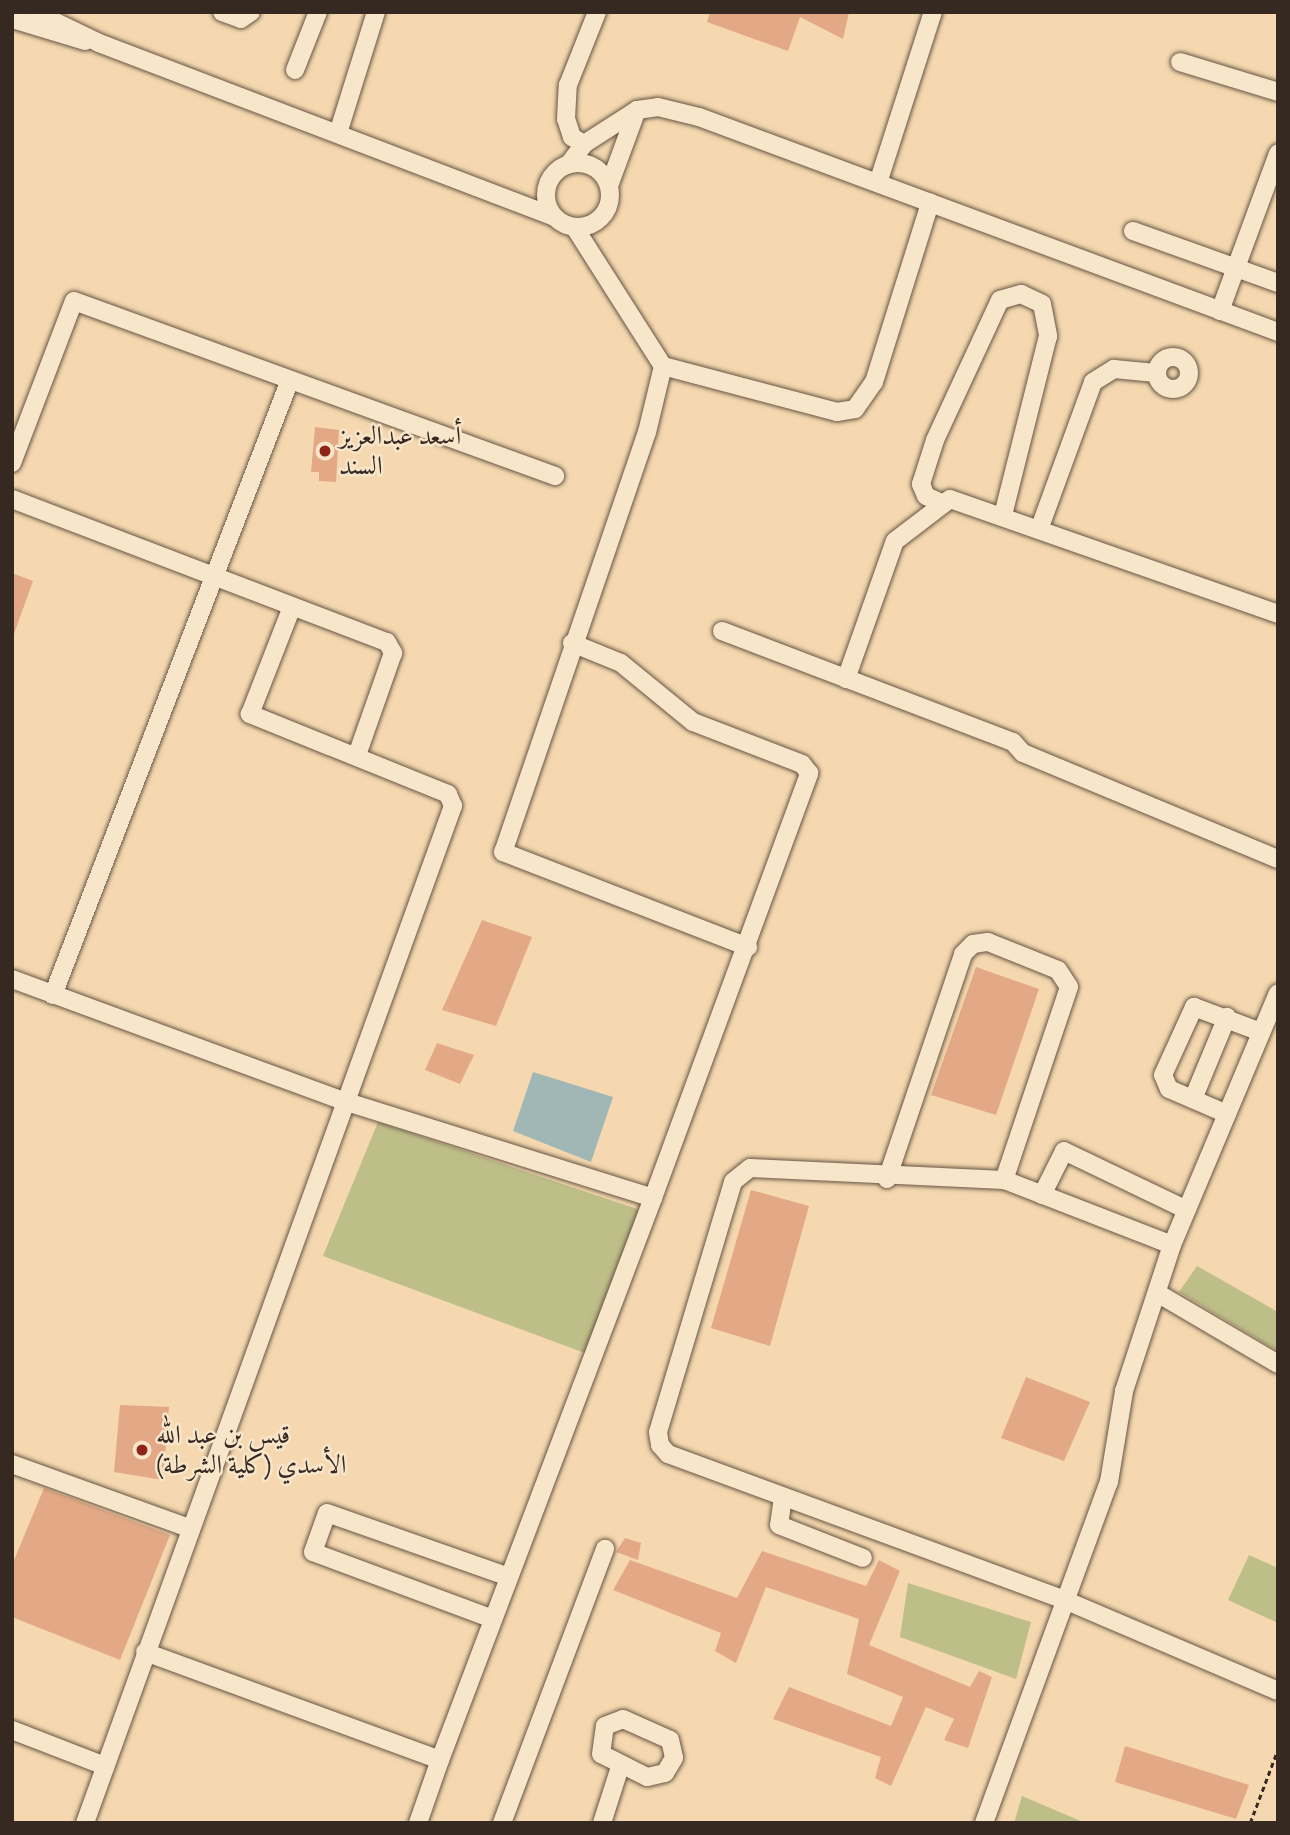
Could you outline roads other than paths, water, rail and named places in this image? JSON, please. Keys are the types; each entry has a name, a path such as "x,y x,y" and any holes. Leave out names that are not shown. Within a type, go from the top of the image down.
{"lane":[{"path":"35,12 99,43"},
{"path":"222,12 240,19 251,12"},
{"path":"295,70 318,12"},
{"path":"339,130 376,12"},
{"path":"584,144 572,137 566,119 569,85 597,12"},
{"path":"877,183 933,12"},
{"path":"12,19 99,43 528,202 575,228 663,366 837,412 855,409 874,382 930,203"},
{"path":"1180,62 1278,92"},
{"path":"528,202 569,164 584,144 637,110 658,107 699,117 1278,332"},
{"path":"575,228 607,211 609,186 637,110"},
{"path":"1220,311 1278,153"},
{"path":"569,164 594,167 609,186"},
{"path":"550,180 547,205 553,216"},
{"path":"1133,231 1278,283"},
{"path":"1003,515 1048,337 1041,304 1021,294 1000,300 935,440 921,484 926,496 939,502 1003,515 1041,527 1278,614"},
{"path":"12,463 74,302 555,476"},
{"path":"663,366 647,432 572,643 503,852 748,947"},
{"path":"1041,527 1093,382 1114,369 1156,373"},
{"path":"53,995 290,380"},
{"path":"12,499 392,647 357,755"},
{"path":"846,679 895,541 939,502"},
{"path":"85,1823 189,1528 454,799 357,755 250,713 292,607"},
{"path":"722,631 1013,742 1023,753 1278,859"},
{"path":"418,1823 748,947 807,768 693,722 627,667 572,643"},
{"path":"887,1179 963,954 972,944 988,942 1058,970 1069,986 1004,1180"},
{"path":"12,979 344,1101 653,1198"},
{"path":"984,1823 1109,1482 1124,1391 1159,1294 1172,1245 1278,992"},
{"path":"1227,1114 1166,1087 1163,1075 1194,1007 1227,1017 1261,1032"},
{"path":"1193,1099 1227,1017"},
{"path":"1042,1195 1064,1151 1187,1210"},
{"path":"1172,1245 1004,1180 887,1179 750,1168 733,1182 660,1445 668,1454 1067,1601 1278,1691"},
{"path":"1159,1294 1278,1364"},
{"path":"12,1464 189,1528"},
{"path":"783,1497 779,1525 863,1558"},
{"path":"493,1619 313,1552 327,1513 509,1577"},
{"path":"502,1823 605,1549"},
{"path":"145,1652 440,1760"},
{"path":"12,1730 105,1766"},
{"path":"602,1823 620,1767"}],"place":[{"name":"أسعد عبدالعزيز السند","path":"325,451"},
{"name":"قيس بن عبد الله الأسدي (كلية الشرطة)","path":"142,1450"}]}
